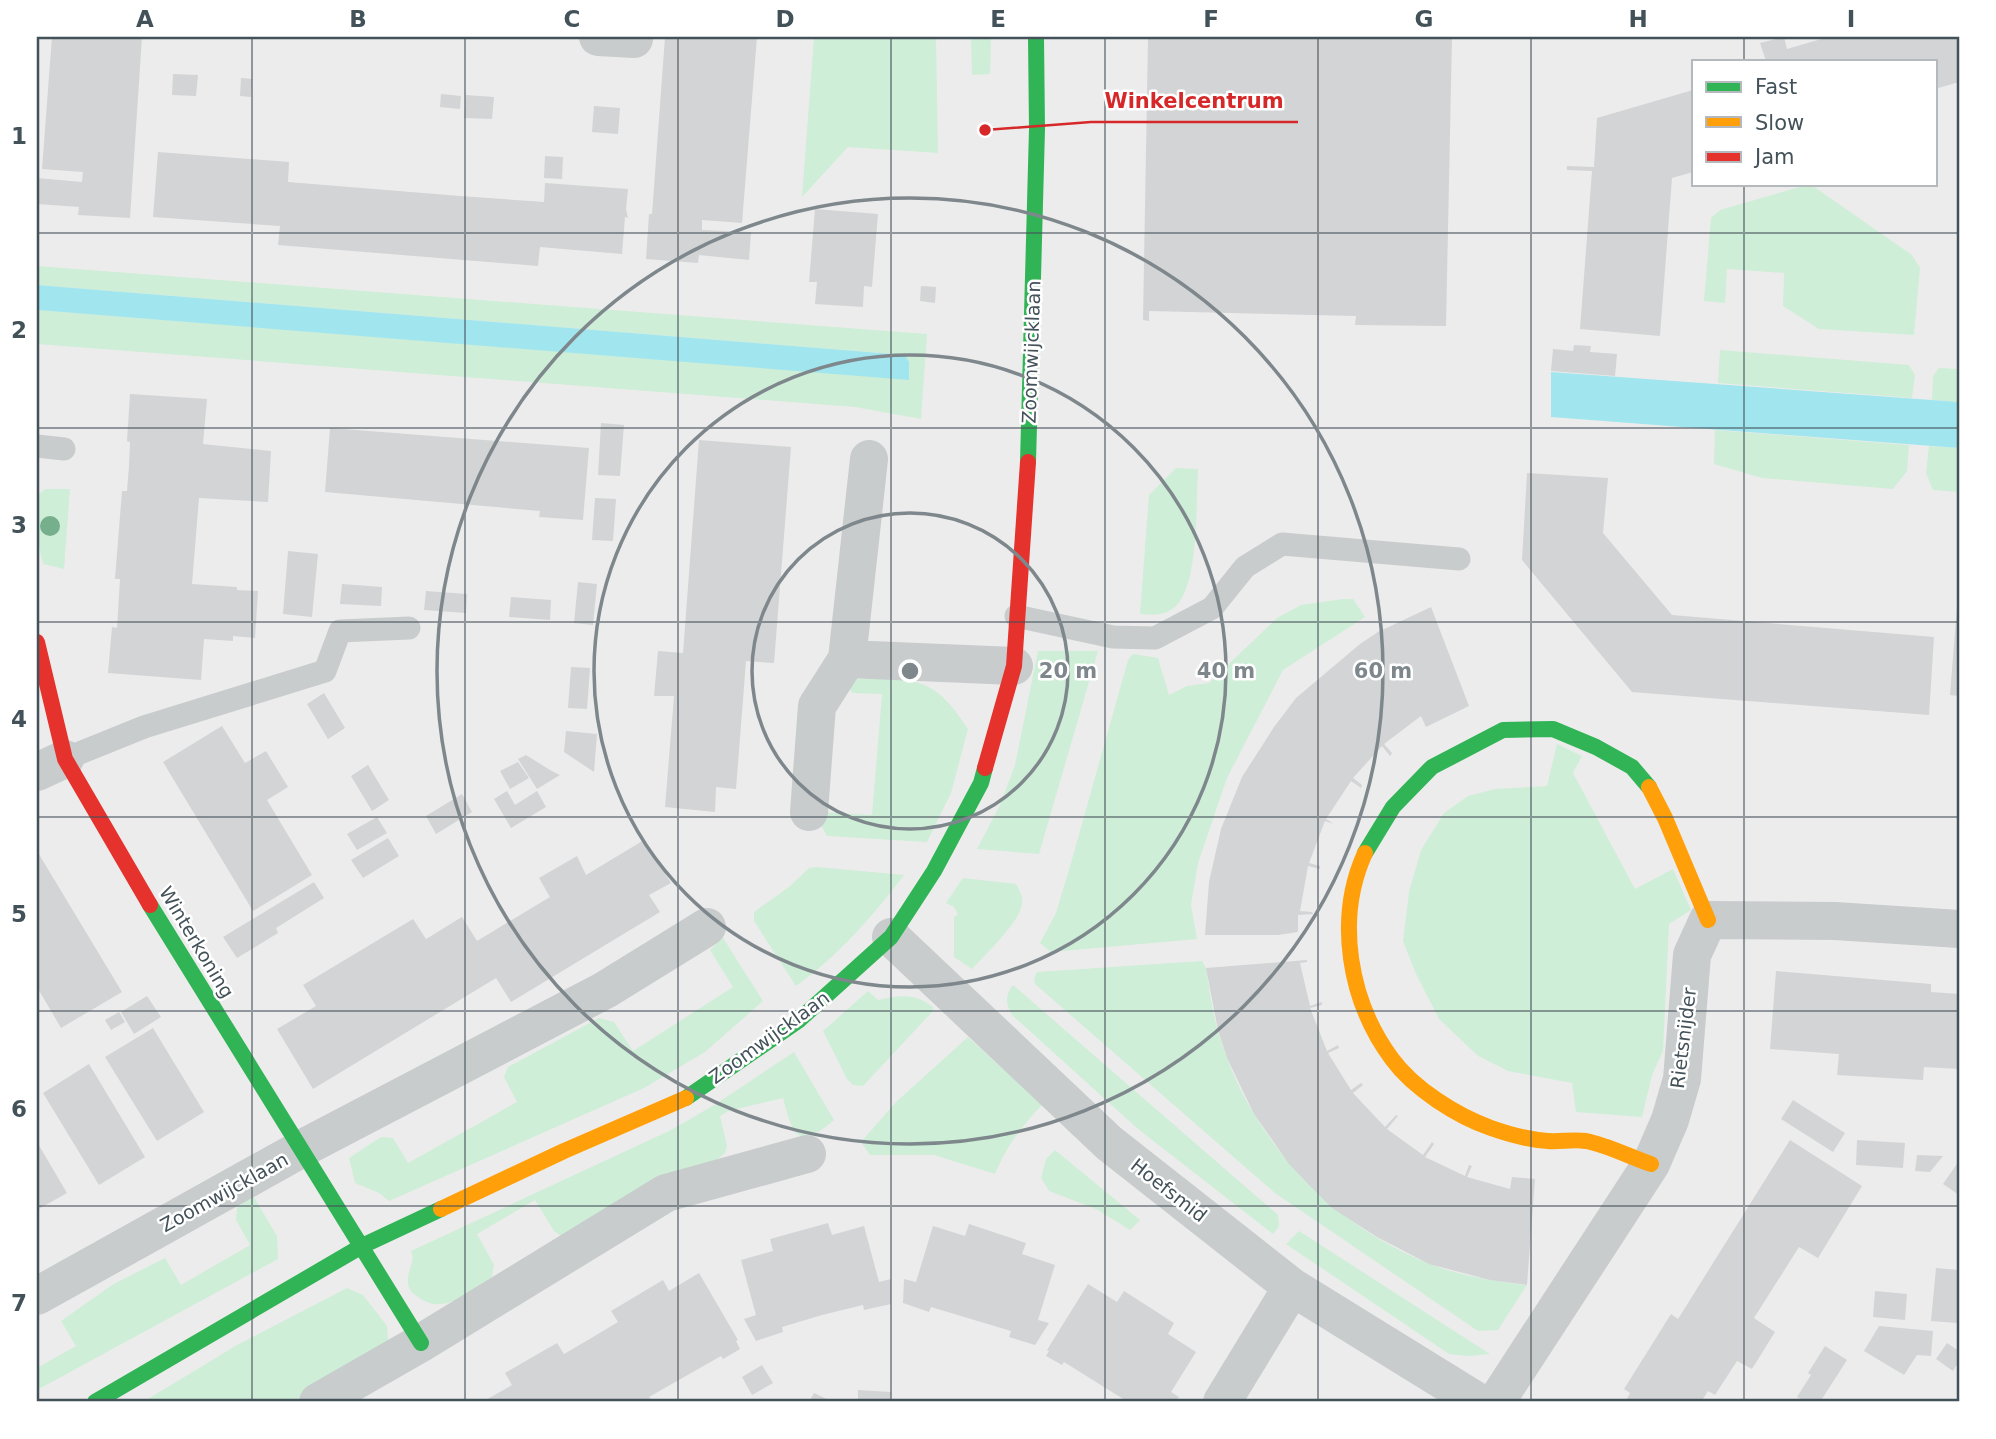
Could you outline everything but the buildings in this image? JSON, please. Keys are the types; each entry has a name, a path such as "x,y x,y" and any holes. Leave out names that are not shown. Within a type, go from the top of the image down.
{"street":[{"name":"Zoomwijcklaan","path":"96,1402 362,1246 564,1151 682,1100 798,1021 891,937 934,870 981,783 1014,666 1028,465 1037,129 1036,37"},
{"path":"809,812 817,706 847,659 869,459"},
{"name":"Winterkoning","path":"37,642 51,765 185,964 362,1246"},
{"path":"847,659 1014,666"},
{"path":"1651,1164 1585,1141 1546,1141 1492,1128 1453,1111 1420,1087 1393,1061 1368,1022 1354,977 1348,933 1352,892 1364,855 1393,807 1432,767 1503,730 1553,729 1596,747 1632,767 1651,789 1708,920 1835,921 1959,929"},
{"name":"Rietsnijder","path":"1496,1402 1651,1164 1670,1120 1682,1079 1692,955 1708,920"},
{"name":"Zoomwijcklaan","path":"37,1296 301,1149 605,990 707,927"},
{"name":"Hoefsmid","path":"891,937 1109,1143 1292,1286 1478,1402"},
{"path":"318,1402 421,1343 666,1194 807,1154"},
{"path":"362,1246 421,1343"},
{"path":"1229,1400 1292,1286"}],"lane":[{"path":"37,446 64,449"},
{"path":"1016,616 1113,637 1155,638 1212,608 1245,567 1282,544 1459,559"},
{"path":"51,765 144,727 325,671 340,631 409,628"}],"green space":[{"path":"814,37 936,37 938,153 848,147 802,197"},
{"path":"971,37 991,37 990,74 972,75"},
{"path":"1803,186 1813,186 1912,255 1920,268 1914,335 1819,329 1783,306 1784,273 1727,269 1725,303 1704,301 1711,218 1720,210"},
{"path":"37,266 927,334 921,419 855,407 37,344 37,310 909,379 905,355 37,285"},
{"path":"1720,350 1909,365 1915,375 1912,398 1718,383"},
{"path":"1939,368 1959,369 1959,402 1932,400 1933,376"},
{"path":"1715,430 1909,445 1907,471 1893,489 1762,478 1714,464"},
{"path":"1929,446 1959,448 1959,492 1933,490 1926,473"},
{"path":"1176,468 1198,469 1195,542 1189,580 1176,606 1168,612 1140,614 1149,495"},
{"path":"45,489 70,489 64,569 43,564 37,538 37,496"},
{"path":"1353,599 1365,617 1283,670 1227,778 1198,863 1191,905 1197,939 1051,952 1040,943 1056,913 1128,660 1133,654 1158,658 1169,695 1187,686 1209,683 1277,618 1301,605"},
{"path":"1038,651 1098,651 1039,854 977,849 1000,805 1015,765"},
{"path":"857,679 895,679 922,684 945,699 968,729 951,793 927,842 827,836 821,825 821,812 872,815 882,694 853,693 848,688 848,682"},
{"path":"1557,744 1582,756 1573,773 1635,889 1673,869 1691,910 1669,924 1663,1051 1652,1075 1642,1117 1576,1112 1572,1083 1508,1071 1478,1056 1439,1019 1403,941 1409,892 1421,850 1444,813 1468,796 1495,789 1547,786"},
{"path":"809,868 904,875 854,935 796,986 754,921 754,912 789,887"},
{"path":"963,878 1016,884 1022,898 1015,920 972,969 954,957 954,917 958,914 954,907 946,903"},
{"path":"723,938 763,1001 705,1052 644,1088 389,1201 379,1193 355,1183 349,1158 381,1137 393,1138 408,1163 517,1102 504,1077 508,1067 599,1018 614,1022 633,1051 733,987 710,950"},
{"path":"1202,961 1206,968 1218,1031 1231,1069 1249,1106 1271,1140 1296,1171 1325,1199 1391,1246 1452,1271 1527,1285 1498,1330 1478,1331 1275,1193 1035,984 1034,978 1037,972"},
{"path":"1013,985 1278,1215 1279,1226 1273,1234 1138,1129 1012,1015 1007,1000"},
{"path":"868,991 878,1000 900,996 920,999 933,1007 933,1011 863,1086 853,1085 847,1079 823,1031"},
{"path":"968,1037 1042,1105 1015,1137 995,1174 934,1155 870,1155 861,1142 896,1102"},
{"path":"794,1052 834,1120 822,1130 805,1137 799,1135 790,1122 783,1098 728,1111 720,1116 727,1146 725,1153 713,1163 561,1236 554,1231 535,1200 477,1234 494,1265 492,1277 466,1295 447,1303 427,1302 410,1290 408,1280 411,1251 671,1130 716,1104"},
{"path":"1055,1150 1140,1220 1130,1230 1096,1209 1049,1191 1041,1178 1046,1159"},
{"path":"252,1194 277,1236 278,1259 37,1390 37,1368 76,1346 61,1321 112,1285 165,1258 181,1285 250,1245 236,1220 237,1208"},
{"path":"1299,1231 1490,1354 1449,1354 1286,1244"},
{"path":"347,1288 363,1295 387,1326 388,1340 381,1350 292,1402 143,1402 237,1345"}],"water":[{"path":"37,285 905,355 909,362 909,380 37,310"},
{"path":"1551,372 1959,402 1959,448 1551,417"}],"traffic: fast":[{"path":"1028,462 1037,129 1036,37"},
{"path":"1365,853 1393,807 1432,767 1503,730 1553,729 1596,747 1632,767 1649,787"},
{"path":"686,1098 798,1021 891,937 934,871 981,783 985,768"},
{"path":"150,905 421,1343"},
{"path":"95,1402 362,1246 441,1209"}],"traffic: slow":[{"path":"1649,787 1708,920"},
{"path":"1365,853 1356,878 1351,905 1351,959 1365,1012 1377,1036 1401,1070 1437,1100 1491,1128 1541,1140 1586,1141 1651,1164"},
{"path":"441,1209 686,1098"}],"traffic: jam":[{"path":"985,768 1014,666 1028,462"},
{"path":"37,642 65,759 150,905"}],"place":[{"name":"Winkelcentrum","path":"985,130"}]}
